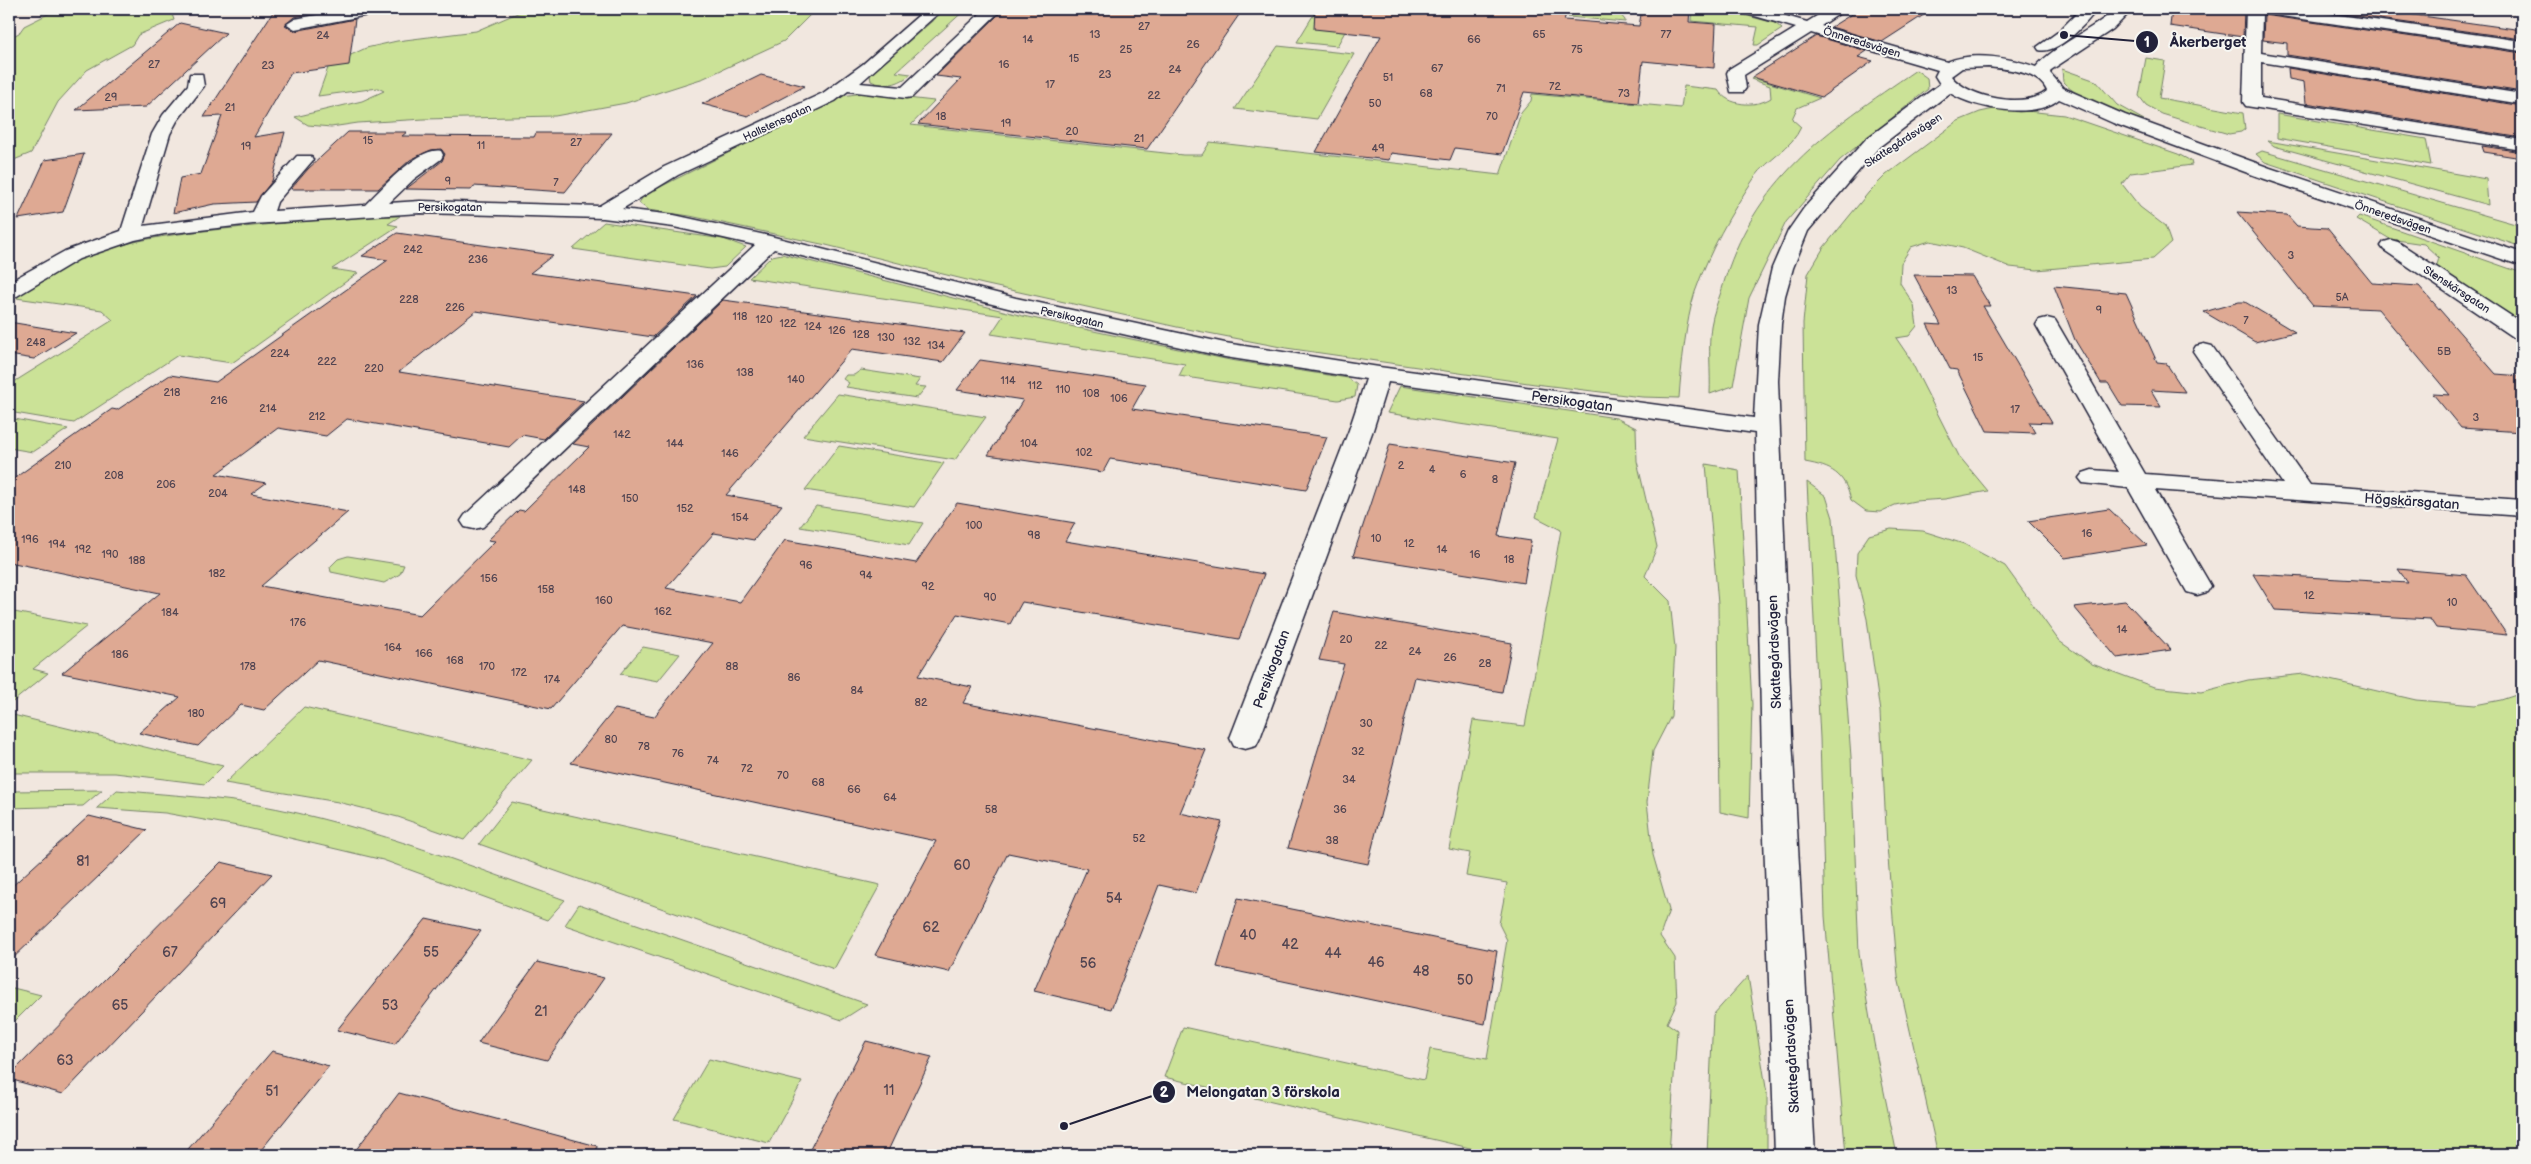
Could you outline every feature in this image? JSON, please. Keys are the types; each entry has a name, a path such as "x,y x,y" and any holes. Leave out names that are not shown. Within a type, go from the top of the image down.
{"street":[{"path":"295,24 372,9"},
{"name":"Hallstensgatan","path":"603,212 671,171 803,111 846,86 935,9"},
{"path":"846,86 906,93 994,9"},
{"name":"Önneredsvägen","path":"1746,9 1811,26 1948,77"},
{"path":"1737,88 1735,73 1838,9"},
{"name":"Skattegårdsvägen","path":"1795,1155 1777,760 1766,427 1768,337 1776,289 1786,259 1808,215 1848,172 1866,148 1887,130 1940,95 1948,77 1965,63 2002,63 2030,55 2056,41 2089,9"},
{"path":"2041,75 2044,68 2052,61 2107,26 2125,9"},
{"path":"2254,9 2252,102 2522,145"},
{"path":"2266,9 2522,46"},
{"path":"2252,56 2522,99"},
{"name":"Skattegårdsvägen","path":"1948,77 1965,95 1986,101 2029,104 2048,100 2056,91 2052,82 2041,75 2002,63"},
{"path":"130,235 161,134 169,119 196,86 196,78"},
{"name":"Önneredsvägen","path":"2056,91 2119,119 2264,172 2522,260"},
{"name":"Skattegårdsvägen","path":"1922,128 1946,113 1986,101"},
{"name":"Önneredsvägen","path":"2029,104 2078,115 2264,172"},
{"name":"Skattegårdsvägen","path":"1848,172 1870,164 1895,147"},
{"path":"371,210 407,175 434,155"},
{"path":"261,218 268,200 304,160"},
{"name":"Persikogatan","path":"9,291 72,255 130,235 164,228 261,218 371,210 459,207 603,212 674,222 770,242 990,298 1159,337 1379,374 1766,427"},
{"path":"474,521 770,242"},
{"name":"Stenskärsgatan","path":"2391,246 2522,333"},
{"path":"2047,325 2197,586"},
{"path":"2204,351 2302,493"},
{"name":"Persikogatan","path":"1245,738 1357,439 1379,374"},
{"name":"Högskärsgatan","path":"2092,478 2522,508"}],"green space":[{"path":"58,9 183,9 172,14 174,20 138,35 132,45 87,70 58,102 31,153 9,162 9,38 19,33 24,26"},
{"path":"534,9 816,9 784,41 704,78 626,103 555,116 424,119 358,123 331,127 308,125 295,117 362,101 384,91 378,88 318,96 329,65 366,48 397,41 476,31 522,11"},
{"path":"946,9 966,9 896,72 911,74 892,84 871,81 870,75"},
{"path":"1317,9 1356,12 1337,46 1297,42"},
{"path":"1572,9 1619,13 1625,22 1568,17"},
{"path":"1692,9 1720,9 1775,23 1782,29 1758,45 1754,45 1758,27 1691,21"},
{"path":"1278,46 1354,54 1317,119 1235,109"},
{"path":"2146,58 2165,61 2159,98 2243,113 2245,129 2241,132 2229,134 2162,114 2146,105 2139,96"},
{"path":"2062,69 2096,81 2117,105 2144,120 2112,112 2080,96 2063,82"},
{"path":"1916,70 1927,78 1928,89 1840,160 1786,222 1749,298 1733,386 1710,394 1710,343 1713,316 1736,251 1753,217 1774,187 1797,161 1852,114"},
{"path":"1751,79 1820,98 1797,108 1792,119 1801,127 1797,134 1755,177 1737,204 1714,247 1692,303 1684,344 1679,398 1642,397 1535,384 1286,348 1177,327 983,284 826,245 690,216 648,210 639,203 644,195 842,96 863,93 934,101 911,125 1183,155 1202,155 1210,142 1500,175 1521,113 1531,101 1532,94 1681,108 1684,86 1718,90 1728,99 1742,104 1757,103 1771,98 1770,86"},
{"path":"1999,108 2064,115 2178,154 2191,161 2192,165 2131,173 2122,184 2140,207 2165,226 2171,243 2153,259 2037,270 2010,267 1963,248 1930,241 1911,247 1901,263 1900,283 1914,305 1917,326 1909,336 1896,338 1909,357 1959,456 1988,491 1945,499 1915,501 1895,505 1880,512 1866,511 1851,500 1845,483 1836,473 1823,466 1805,462 1803,323 1808,274 1824,247 1869,192 1886,175 1958,121 1980,112"},
{"path":"2277,114 2426,139 2431,165 2277,138"},
{"path":"2268,141 2486,179 2488,205 2274,146"},
{"path":"2262,151 2522,226 2522,247 2265,162 2256,154"},
{"path":"367,216 400,216 388,224 398,226 332,269 358,273 232,363 178,355 74,423 9,412 9,385 113,320 102,310 16,298 40,280 65,266 91,254 147,239 176,234"},
{"path":"2359,216 2522,273 2522,322 2511,318 2436,268 2439,258 2424,244 2390,239 2356,219"},
{"path":"604,222 723,239 746,247 725,267 710,269 573,249"},
{"path":"782,254 1023,316 1230,360 1348,378 1357,385 1355,397 1338,400 1179,376 1185,364 991,334 1003,316 749,278 772,256"},
{"path":"861,370 920,379 915,386 926,387 917,398 846,387 849,383 843,379 846,375 854,375"},
{"path":"1400,386 1616,418 1636,428 1637,461 1657,547 1645,576 1670,601 1675,648 1671,716 1653,751 1647,802 1653,855 1669,910 1660,936 1675,958 1677,1002 1667,1023 1677,1030 1669,1155 1500,1155 1164,1077 1183,1027 1424,1080 1430,1049 1487,1059 1507,940 1499,924 1507,883 1466,876 1470,853 1449,849 1473,720 1525,726 1561,530 1536,517 1558,439 1387,413"},
{"path":"838,394 986,417 955,460 803,436"},
{"path":"9,418 68,429 33,452 9,448"},
{"path":"839,446 944,463 914,507 805,490"},
{"path":"1706,464 1739,470 1752,704 1749,818 1720,812 1718,604"},
{"path":"1807,482 1826,496 1833,518 1851,757 1859,954 1874,1043 1897,1155 1846,1155 1825,916 1820,738"},
{"path":"816,506 923,523 909,545 800,527"},
{"path":"1891,529 1923,531 1964,544 2005,566 2059,641 2092,664 2154,687 2201,692 2248,680 2304,674 2416,700 2475,705 2501,700 2522,693 2522,1155 1938,1155 1898,977 1887,846 1880,712 1867,619 1856,575 1857,553 1869,535"},
{"path":"348,556 404,565 400,574 384,583 331,572 330,567 338,559"},
{"path":"9,611 87,626 33,669 48,673 9,705"},
{"path":"643,647 680,654 658,681 620,674"},
{"path":"304,707 532,760 464,840 398,817 338,802 225,783"},
{"path":"9,714 223,766 205,784 115,773 9,773"},
{"path":"102,790 83,806 9,808 9,791"},
{"path":"117,790 234,801 319,818 402,842 565,900 547,920 383,860 243,827 165,813 97,808"},
{"path":"512,802 880,885 834,969 479,844"},
{"path":"579,904 867,1004 842,1020 565,925"},
{"path":"1748,976 1767,1094 1767,1155 1707,1155 1713,1015"},
{"path":"9,987 41,995 9,1027"},
{"path":"709,1059 802,1082 769,1143 674,1119"}],"building":[{"path":"275,9 341,9 294,17 285,25 295,31 355,19 349,65 291,73 254,137 285,132 272,181 256,202 214,204 173,213 180,178 201,174 222,116 204,117"},
{"path":"1004,9 1243,9 1147,149 918,124 961,79 936,76"},
{"path":"1315,9 1448,9 1494,13 1495,9 1568,9 1564,20 1639,26 1642,9 1690,9 1689,22 1716,24 1714,68 1643,61 1638,103 1524,92 1502,154 1455,148 1450,160 1391,153 1389,160 1316,152 1381,36 1314,29"},
{"path":"1860,9 1933,9 1882,42 1831,27"},
{"path":"2172,9 2244,9 2243,37 2170,26"},
{"path":"2308,9 2372,9 2522,30 2522,39"},
{"path":"2264,15 2522,53 2522,92 2287,55 2287,43 2263,40"},
{"path":"180,23 226,33 146,107 76,110"},
{"path":"1816,36 1867,51 1858,57 1873,61 1822,97 1752,77"},
{"path":"2288,68 2522,106 2522,138 2306,103 2304,82 2289,79"},
{"path":"761,75 805,86 748,116 702,104"},
{"path":"348,132 407,132 402,136 534,137 536,133 612,133 565,192 474,186 471,190 406,189 442,161 445,154 441,149 431,150 410,160 378,189 291,189 308,169"},
{"path":"2482,146 2522,152 2522,158 2484,152"},
{"path":"84,154 63,212 18,219 45,160"},
{"path":"2237,212 2287,215 2297,226 2327,228 2372,283 2419,286 2496,374 2522,376 2522,432 2461,428 2433,394 2450,395 2378,309 2313,306"},
{"path":"397,233 553,255 530,273 697,296 653,337 476,311 399,372 584,401 544,439 522,435 509,447 347,419 326,436 278,428 216,474 266,483 251,494 348,512 261,586 420,615 495,541 488,540 519,510 524,511 589,447 573,444 723,300 965,333 943,362 852,349 726,495 782,505 754,540 714,533 666,588 740,602 785,540 916,563 957,503 1075,523 1065,541 1264,574 1239,639 1022,602 1010,624 957,614 918,676 972,687 963,703 1206,750 1180,813 1222,822 1196,893 1159,885 1111,1009 1034,991 1087,869 1008,853 949,972 875,955 936,841 571,763 615,709 654,717 713,643 622,626 551,709 318,660 264,710 241,705 198,746 139,733 180,697 62,673 160,593 9,562 9,482 112,409 117,410 170,375 216,382 388,260 362,256"},
{"path":"1914,275 1972,276 1990,306 1983,306 2052,423 2029,422 2035,433 1987,431 1957,370 1950,369 1927,324 1941,325"},
{"path":"2054,286 2126,293 2157,362 2166,363 2185,392 2151,390 2161,407 2122,406 2108,383 2101,383 2075,340"},
{"path":"2245,302 2295,332 2255,342 2204,312"},
{"path":"9,322 76,333 34,359 9,355"},
{"path":"980,360 1146,384 1132,409 1327,437 1306,490 1110,459 1103,472 988,455 1023,400 957,390"},
{"path":"1390,444 1515,463 1498,536 1531,541 1524,583 1353,556"},
{"path":"2109,509 2147,545 2065,558 2028,521"},
{"path":"2398,569 2466,575 2507,635 2436,628 2430,619 2275,610 2253,574 2408,583"},
{"path":"2125,601 2171,650 2117,658 2074,607"},
{"path":"1334,612 1512,643 1502,692 1415,677 1368,864 1288,848 1344,664 1319,660"},
{"path":"89,816 147,830 9,962 9,889"},
{"path":"221,862 272,874 63,1094 9,1079 9,1076"},
{"path":"1238,898 1497,951 1485,1024 1217,967"},
{"path":"426,919 481,931 395,1044 337,1030"},
{"path":"537,962 604,978 547,1060 478,1043"},
{"path":"866,1041 932,1057 886,1155 807,1155"},
{"path":"272,1051 329,1066 257,1155 183,1155"},
{"path":"399,1093 597,1146 596,1155 352,1155"}],"place":[{"name":"Åkerberget","path":"2064,35"},
{"name":"Melongatan 3 förskola","path":"1064,1126"}]}
